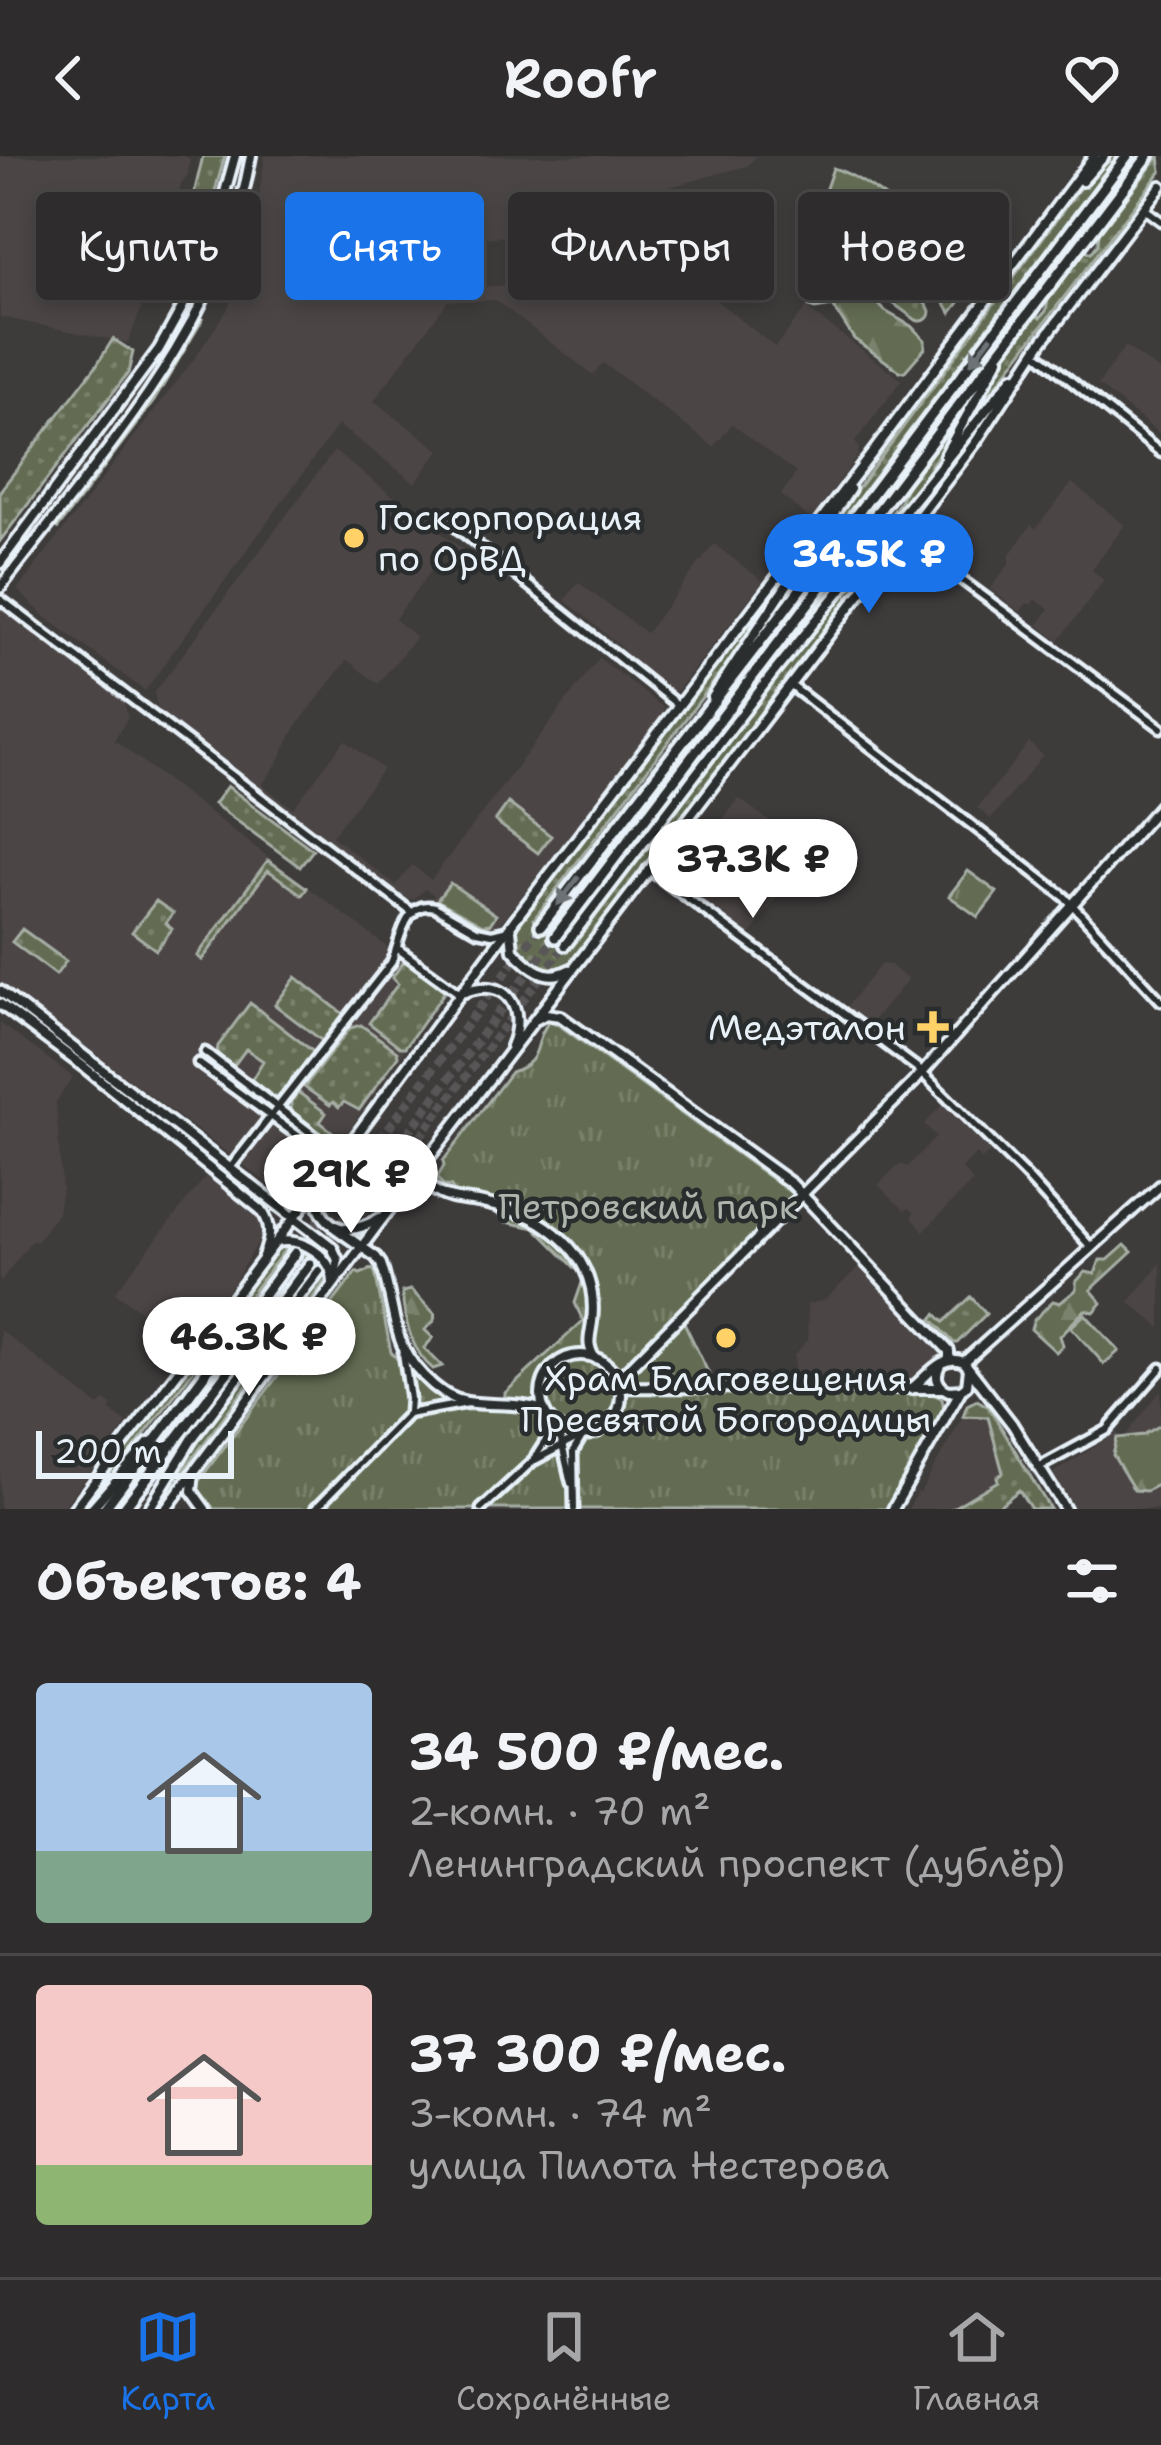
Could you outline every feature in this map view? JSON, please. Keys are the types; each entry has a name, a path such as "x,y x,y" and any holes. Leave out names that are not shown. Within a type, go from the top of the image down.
{"main road":[{"path":"0,563 159,349 213,236 235,156"},
{"path":"0,588 176,353 217,268 246,184 250,156"},
{"path":"74,1509 1094,156"},
{"path":"1052,213 1104,156"},
{"path":"541,926 1127,156"},
{"path":"560,941 1148,156"},
{"path":"560,941 1038,348 1161,186"},
{"path":"939,467 1018,328"},
{"path":"166,1509 976,442 1038,348"},
{"path":"690,731 873,452"},
{"path":"618,1383 922,1074 1161,805"},
{"path":"516,918 511,945 539,972 555,976 578,964"},
{"path":"460,994 491,988 514,1005 518,1028 502,1063"},
{"path":"0,991 336,1252 338,1266 332,1286"},
{"path":"0,1004 262,1210 270,1234 256,1268"},
{"path":"537,1019 546,1014 560,1016 803,1194 949,1351 936,1376 944,1389 946,1415"},
{"path":"426,1162 433,1189 540,1222 572,1249 591,1284 588,1345 595,1358"},
{"path":"336,1164 320,1198 320,1209 331,1225 381,1264 403,1349 416,1369 444,1394 472,1403 522,1404 544,1410"},
{"path":"967,1366 1161,1185"},
{"path":"331,1225 358,1228 386,1214"},
{"path":"277,1242 298,1242 325,1258 333,1271 332,1286"},
{"path":"104,1509 295,1253"},
{"path":"123,1509 315,1268"},
{"path":"149,1509 194,1436 315,1268"},
{"path":"572,1356 595,1358 609,1366 618,1383 618,1407 610,1422 597,1431 583,1435 557,1427 544,1410 542,1385 553,1366 572,1356"},
{"path":"945,1361 967,1366 1065,1509"},
{"path":"910,1390 945,1361"},
{"path":"893,1509 969,1382 967,1366"},
{"path":"618,1383 963,1389 994,1401"},
{"path":"91,1509 170,1420"},
{"path":"195,1471 192,1491 205,1509"}],"street":[{"path":"1144,208 1161,221"},
{"path":"1038,348 1161,453"},
{"path":"452,524 679,706"},
{"path":"903,536 1161,728"},
{"path":"0,599 413,914"},
{"path":"790,685 1072,904 1161,1001"},
{"path":"648,869 922,1074 1026,1175 1090,1247"},
{"path":"230,1168 392,963 398,935 417,908 427,904 477,931 507,931"},
{"path":"397,948 460,994"},
{"path":"205,1052 277,1108 336,1164"},
{"path":"197,1063 336,1164"},
{"path":"403,1349 408,1414"},
{"path":"1039,1467 1107,1430 1161,1368"},
{"path":"315,1509 408,1414 472,1403"},
{"path":"557,1427 573,1489"},
{"path":"481,1509 532,1462 557,1427"},
{"path":"532,1462 583,1435"},
{"path":"574,1509 574,1447 583,1435"}],"shaded area":[{"path":"0,156 190,159 180,192 36,192 36,300 145,300 128,343 0,317"},
{"path":"265,156 757,156 747,166 652,192 508,192 508,236 484,238 484,192 285,192 285,300 484,300 484,286 508,285 508,300 716,300 775,347 806,308 902,380 855,442 858,455 811,520 781,495 796,473 732,424 714,447 603,363 593,375 495,300 448,301 374,401 440,450 415,483 338,425 145,691 44,616 17,590 194,359 231,300 261,300 260,192"},
{"path":"1125,346 1161,372 1161,435 1098,385"},
{"path":"334,451 465,551 442,556 395,619 416,637 378,684 347,660 296,727 262,785 293,808 345,740 383,769 332,836 396,885 412,865 431,880 599,658 664,708 663,716 611,783 491,930 432,899 434,895 425,889 408,899 159,713 154,693"},
{"path":"1072,483 1125,525 1092,570 1104,580 1059,641 1038,625 1049,609 1035,599 1020,612 990,589 1031,525 1036,528"},
{"path":"714,544 763,581 677,691 667,690 631,662 621,647 565,600 578,582 646,633"},
{"path":"0,610 124,702 128,718 114,740 444,990 301,1198 289,1199 0,983"},
{"path":"1029,743 1043,755 991,819 977,808"},
{"path":"739,798 808,855 750,935 675,881"},
{"path":"881,964 891,965 908,980 871,1023 847,1006"},
{"path":"0,1023 73,1077 56,1102 62,1188 58,1213 0,1282"},
{"path":"943,1104 990,1152 982,1160 976,1154 962,1169 973,1181 924,1231 909,1208 905,1211 878,1185 895,1168 907,1167 936,1137 924,1124"},
{"path":"206,1176 256,1209 266,1229 186,1346 115,1292"},
{"path":"1161,1263 1161,1328 1129,1302"},
{"path":"859,1267 941,1354 914,1379 794,1378 794,1355 808,1340 807,1304 825,1300"},
{"path":"0,1330 99,1406 105,1400 112,1405 110,1410 127,1423 62,1509 0,1509"},
{"path":"1161,1390 1161,1509 1075,1509 1053,1473 1117,1433 1124,1438"},
{"path":"963,1416 988,1416 1003,1473 999,1481 951,1509 908,1509 920,1493"}],"green space":[{"path":"203,156 225,156 215,192 194,192"},
{"path":"1109,156 1117,156 1009,299 1009,284"},
{"path":"1159,156 1161,171 962,430 1005,356 1043,306 1037,316 1046,311 1048,300 1086,250 1091,253 1098,244 1099,233"},
{"path":"833,168 877,192 825,192"},
{"path":"807,300 875,300 911,326 925,340 925,348 901,372 854,339 833,306 809,307"},
{"path":"889,300 920,300 930,311 927,318 916,320"},
{"path":"939,300 961,300 951,313"},
{"path":"997,300 1008,300 777,607"},
{"path":"200,318 154,401 55,526 162,383"},
{"path":"113,339 133,352 128,373 0,541 0,491"},
{"path":"967,400 923,479 889,517 911,475"},
{"path":"969,440 570,962 550,972 520,953 515,939 518,925 809,545 744,642 534,919 571,949 811,633"},
{"path":"876,522 884,528 708,746"},
{"path":"227,786 313,850 300,867 214,804"},
{"path":"508,803 551,836 538,853 495,821"},
{"path":"268,860 307,888 302,895 268,870 202,960 197,956"},
{"path":"968,871 997,892 978,917 949,896"},
{"path":"450,883 496,915 490,924 483,925 437,900"},
{"path":"156,901 173,913 166,923 172,929 156,950 132,932"},
{"path":"22,929 66,961 56,975 12,942"},
{"path":"404,961 445,991 405,1047 400,1047 369,1023 398,984 392,978"},
{"path":"296,977 346,1016 325,1043 275,1005"},
{"path":"250,1003 315,1053 278,1100 251,1081 263,1061 246,1049 232,1068 217,1053"},
{"name":"Петровский парк","path":"549,1022 797,1197 679,1312 717,1391 932,1394 942,1398 940,1421 889,1509 214,1509 199,1491 197,1483 356,1272 375,1272 391,1352 459,1410 504,1410 505,1393 583,1321 575,1303 584,1277 535,1228 506,1222 477,1196 454,1192 437,1178 443,1161 511,1072 534,1057"},
{"path":"361,1025 398,1056 359,1110 344,1102 339,1107 330,1105 304,1087 350,1028"},
{"path":"298,1092 326,1113 320,1122 340,1138 334,1146 291,1112 291,1101"},
{"path":"288,1244 319,1263 326,1280 163,1498 197,1442 324,1276 287,1247 113,1476 81,1509 279,1248"},
{"path":"1125,1245 1132,1252 1091,1290 1102,1303 1094,1312 1085,1310 1060,1336 1063,1345 1056,1352 1031,1329 1034,1320 1053,1301 1060,1303 1076,1290 1085,1272 1095,1274 1100,1260 1108,1260"},
{"path":"411,1290 435,1314 425,1330 433,1338 424,1348 442,1366 433,1369 425,1362 410,1334 402,1292"},
{"path":"971,1297 986,1314 954,1343 932,1319 936,1314 944,1322"},
{"path":"1085,1314 1119,1351 1104,1364 1071,1327"},
{"path":"977,1400 989,1407 1050,1509 1031,1509 1019,1490 995,1509 951,1509 998,1481 1003,1473 988,1417 963,1416 967,1405"},
{"path":"1161,1425 1161,1483 1146,1491 1134,1490 1113,1455 1117,1438 1143,1435"}],"tunnel":[{"path":"299,1247 541,926"},
{"path":"310,1264 555,937"},
{"path":"319,1271 565,945"}],"place":[{"name":"Госкорпорация по ОрВД","path":"354,538"},
{"name":"Медэталон","path":"933,1027"},
{"name":"Храм Благовещения Пресвятой Богородицы","path":"726,1338"}]}
